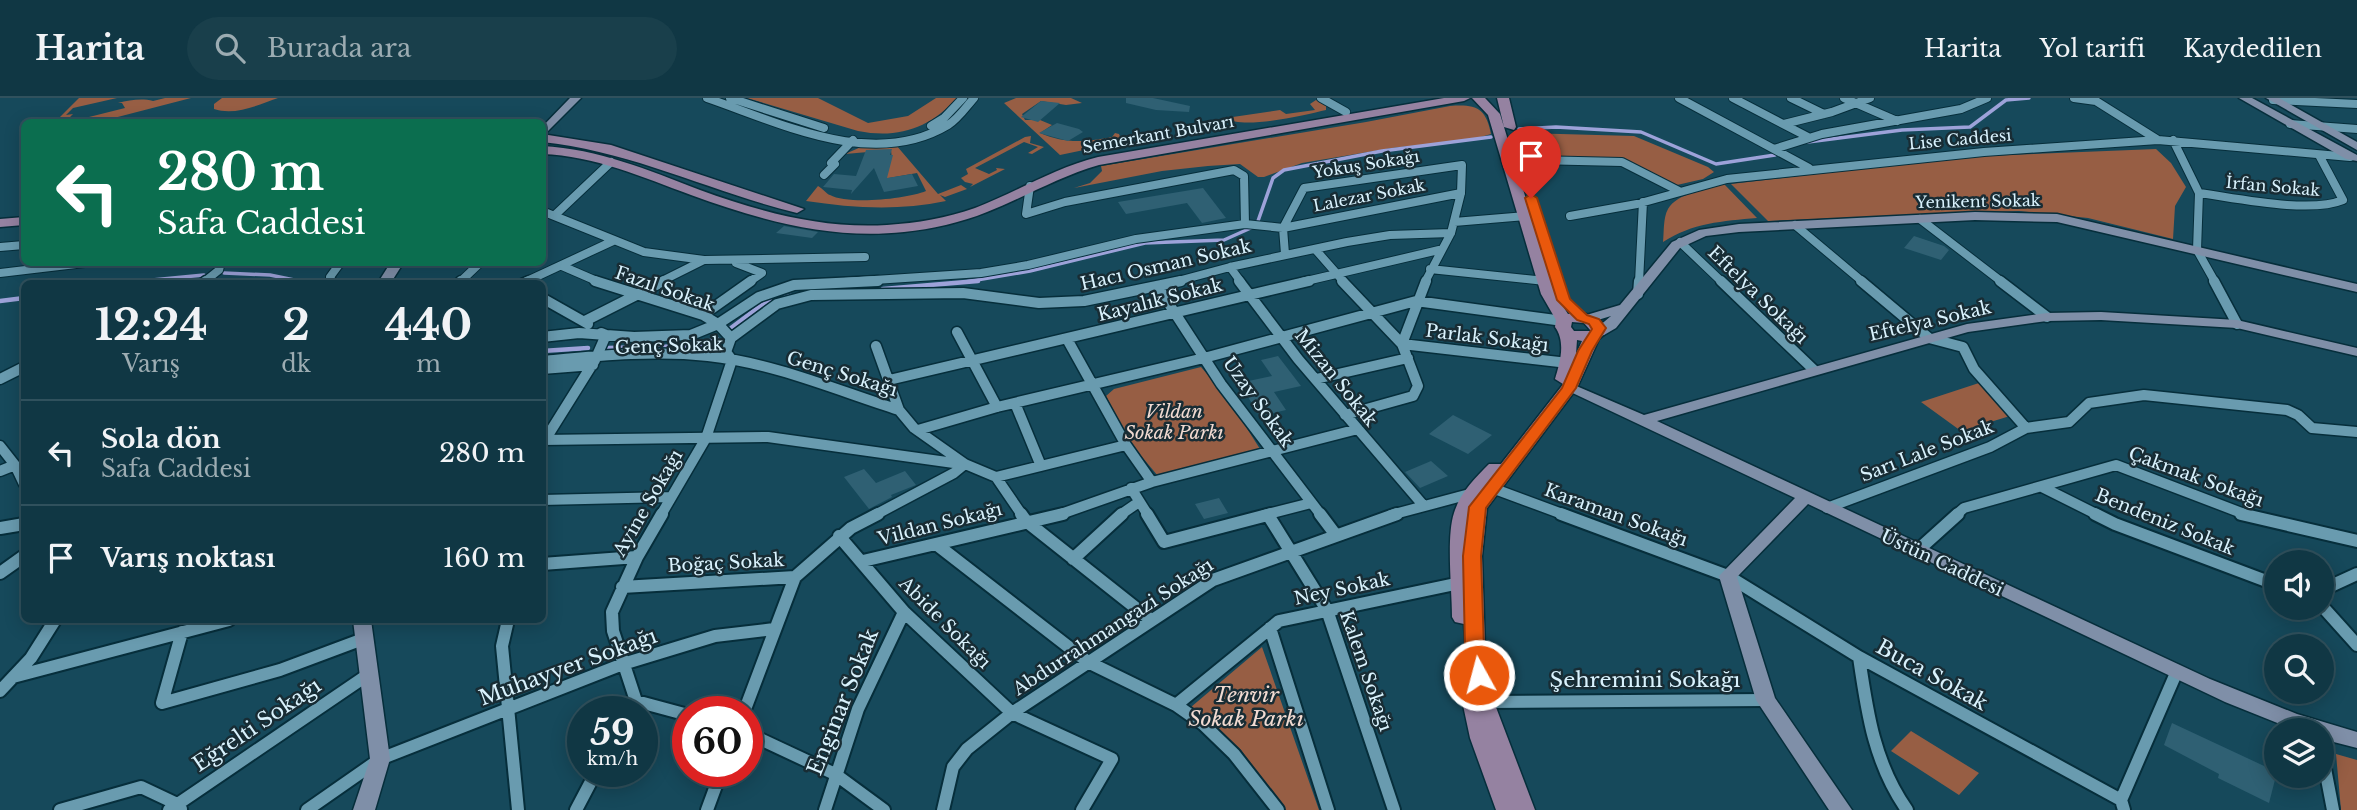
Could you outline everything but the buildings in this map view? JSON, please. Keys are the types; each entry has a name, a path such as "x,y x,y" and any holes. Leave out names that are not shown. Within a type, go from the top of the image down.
{"main road":[{"name":"Semerkant Bulvarı","path":"546,136 597,144 773,204 873,219 914,216 958,206 1049,165 1079,155 1346,112 1413,98"},
{"name":"Semerkant Bulvarı","path":"546,150 575,151 758,213 853,230 891,229 948,220 982,209 1070,169 1098,161 1464,98"},
{"path":"1503,98 1563,300 1597,324 1596,334 1569,388 1482,490 1478,507 1472,556 1476,702 1523,810"},
{"path":"1448,100 1483,102 1492,110 1548,294 1565,325 1568,363 1560,387 1517,442 1461,522 1460,583 1464,654 1484,749 1508,810"},
{"path":"0,214 21,212"},
{"path":"0,223 21,221"},
{"path":"1565,325 1585,318"},
{"path":"1565,325 1596,334"}],"street":[{"path":"546,120 567,98"},
{"path":"546,132 576,98"},
{"path":"707,98 854,139 900,142 928,135 951,123 974,98"},
{"path":"730,98 854,139 918,132 937,123 963,98"},
{"path":"1321,98 1346,112"},
{"path":"1679,98 1809,168"},
{"path":"1733,98 1808,138"},
{"path":"1791,98 1824,114"},
{"path":"1844,98 1897,121"},
{"path":"1784,124 1870,98"},
{"path":"1774,149 1808,138 1961,108 1987,98"},
{"path":"2076,98 2096,101 2158,140"},
{"path":"2244,98 2288,123 2355,154"},
{"path":"2272,99 2320,128 2355,154"},
{"path":"2272,99 2357,104"},
{"path":"2288,123 2357,130"},
{"path":"824,176 854,139"},
{"name":"Lise Caddesi","path":"1570,216 1643,202 1727,179 1809,168 2158,140 2319,155 2355,154"},
{"path":"2173,140 2199,193 2197,250 2237,324"},
{"path":"2319,155 2343,200"},
{"path":"1535,160 1622,162 1679,191"},
{"path":"555,215 611,162"},
{"name":"Yokuş Sokağı","path":"1283,228 1304,188 1427,167 1462,165 1461,193"},
{"path":"1030,186 1026,214 1065,202 1234,170 1244,176 1245,224"},
{"path":"1402,344 1430,269 1451,233 1461,193"},
{"name":"Lalezar Sokak","path":"546,337 579,333 691,335 718,324 759,297 794,285 981,273 1028,265 1136,239 1245,224 1283,228 1461,193"},
{"name":"İrfan Sokak","path":"2199,193 2294,204 2336,204 2343,200 2357,203"},
{"path":"1638,294 1643,202"},
{"path":"546,212 644,252 705,260 865,257"},
{"path":"1454,222 1526,216"},
{"name":"Yenikent Sokak","path":"1680,242 1721,229 2010,216 2057,218 2357,288"},
{"path":"1920,219 2047,317"},
{"path":"1795,225 1929,338"},
{"path":"1283,228 1285,254"},
{"name":"Hacı Osman Sokak","path":"731,338 777,304 811,295 963,293 1040,303 1084,301 1158,287 1285,254 1390,235 1451,233"},
{"path":"531,280 613,241"},
{"path":"1596,334 1611,324 1680,242"},
{"name":"Eftelya Sokağı","path":"1680,242 1814,370"},
{"path":"0,247 21,245"},
{"path":"1315,249 1334,274 1402,344 1418,386 1413,396 1345,415"},
{"name":"Kayalık Sokak","path":"889,380 1067,339 1175,310 1439,250"},
{"path":"585,321 705,260"},
{"path":"703,315 762,273 727,260"},
{"path":"26,271 29,266"},
{"path":"0,274 63,266"},
{"path":"207,280 220,266"},
{"path":"462,280 477,266"},
{"name":"Fazıl Sokak","path":"562,266 637,295 703,315 718,324 731,338"},
{"name":"Mizan Sokak","path":"1230,267 1248,295 1315,379 1423,505"},
{"path":"1430,269 1545,281"},
{"name":"Uzay Sokak","path":"1158,287 1204,358 1335,534"},
{"path":"546,300 606,335 546,437"},
{"path":"918,430 997,407 1283,338 1416,301 1565,325"},
{"path":"1585,318 1623,307"},
{"name":"Eftelya Sokak","path":"1643,420 1967,328 2047,317 2101,316 2237,324 2357,352"},
{"path":"957,332 997,407"},
{"path":"731,338 726,352 733,360"},
{"name":"Sarı Lale Sokak","path":"1827,508 1990,447 2026,428 1974,369 1963,347 1929,338"},
{"path":"1067,339 1126,445 1152,482"},
{"name":"Parlak Sokağı","path":"1402,344 1568,363"},
{"path":"876,346 899,410"},
{"path":"1315,379 1408,358"},
{"name":"Genç Sokak","path":"546,361 733,360"},
{"name":"Genç Sokağı","path":"733,360 899,410 918,430 965,464"},
{"name":"Ayine Sokağı","path":"630,696 613,631 612,612 637,557 706,438 733,360"},
{"name":"Genç Sokak","path":"546,368 593,361"},
{"path":"0,379 21,368"},
{"name":"Üstün Caddesi","path":"1569,388 2284,718"},
{"path":"2026,428 2069,422 2089,403 2144,396 2287,410 2298,415 2312,428 2357,432"},
{"path":"1015,403 1041,466"},
{"name":"Vildan Sokağı","path":"863,561 1026,521 1045,520 1131,488 1358,429"},
{"path":"546,440 768,437 965,464 996,477 1026,521 1151,620"},
{"path":"996,477 1126,445"},
{"path":"0,446 21,478"},
{"name":"Boğaç Sokak","path":"622,587 794,577 839,536 874,514 954,473 965,464"},
{"path":"0,471 15,465"},
{"name":"Çakmak Sokağı","path":"1917,551 1964,508 2116,465 2245,515 2357,541"},
{"name":"Bendeniz Sokak","path":"2042,487 2115,524 2264,580"},
{"path":"1131,488 1164,542 1311,503"},
{"name":"Abdurrahmangazi Sokağı","path":"943,810 953,768 967,749 1012,713 1213,580 1335,534 1423,505 1482,490"},
{"name":"Karaman Sokağı","path":"1482,490 1728,576"},
{"path":"546,500 670,497"},
{"path":"1805,497 1728,576 1766,700 1841,810"},
{"path":"1073,559 1127,509 1139,502"},
{"name":"Kalem Sokağı","path":"1268,515 1327,610 1394,810"},
{"path":"0,528 21,524"},
{"name":"Abide Sokağı","path":"839,536 904,612 1012,713 1112,759 1091,790 1082,810"},
{"path":"936,544 1088,662 1176,705 1203,724 1234,754 1278,810"},
{"path":"546,564 637,557"},
{"path":"0,573 21,558"},
{"path":"2334,585 2357,575"},
{"name":"Buca Sokak","path":"1728,576 1858,657 2122,805"},
{"path":"750,696 794,577"},
{"name":"Ney Sokak","path":"1176,705 1279,621 1460,583"},
{"name":"Enginar Sokak","path":"825,810 835,774 883,649 904,612"},
{"path":"2334,619 2357,645"},
{"path":"0,691 32,658 53,623"},
{"path":"13,677 217,623"},
{"path":"507,623 502,646 506,711 518,810"},
{"path":"1270,628 1328,810"},
{"path":"182,632 163,704 281,670 363,629 380,759 364,810"},
{"name":"Muhayyer Sokağı","path":"307,810 380,759 623,664 715,636 774,629"},
{"path":"1858,657 1873,746 1890,786 1907,810"},
{"path":"2122,805 2177,671"},
{"name":"Eğrelti Sokağı","path":"176,808 369,674"},
{"name":"Şehremini Sokağı","path":"1476,702 1766,700"},
{"name":"Üstün Caddesi","path":"2334,734 2357,740"},
{"path":"763,740 835,774 884,810"},
{"path":"60,810 141,787 176,808"},
{"path":"576,810 588,787"},
{"path":"707,810 715,787"},
{"path":"2329,788 2333,810"}],"green space":[{"path":"79,98 117,98 73,108 66,115 73,114 72,119 58,119"},
{"path":"191,98 110,119 81,119 125,108 122,103 118,103 127,101"},
{"path":"222,98 278,98 238,110 214,109 214,104"},
{"path":"747,98 818,98 868,123 908,116 936,98 957,98 936,117 912,129 873,133"},
{"path":"1016,98 1071,98 1082,103 1066,105 1041,101 1022,114 1025,120 1040,120 1052,125 1040,133 1057,139 1082,141 1112,137 1115,133 1119,134 1122,142 1060,155 1004,103"},
{"path":"1316,100 1326,106 1326,110 1259,122 1245,123 1226,118 1280,110 1286,114 1315,110 1310,104"},
{"path":"1450,106 1473,107 1483,113 1491,134 1474,139 1392,148 1302,163 1264,177 1258,177 1240,164 1162,171 1074,188 1090,183 1102,171 1101,166"},
{"path":"1520,133 1634,136 1714,172 1703,179 1677,185 1631,165 1589,159 1529,158"},
{"path":"1031,136 1030,143 1044,147 1032,154 1028,153 1038,147 1024,142 975,168 989,174 997,170 996,168 1005,169 970,187 973,184 961,178 968,174 966,169"},
{"path":"896,145 938,194 961,185 967,189 945,197 940,195 946,201 910,206 858,207 806,201 818,186 829,195 850,200 892,198 926,191 917,173 883,179 883,160 892,159 891,150 845,154 861,147"},
{"path":"2156,149 2171,163 2186,187 2175,206 2173,239 2088,218 2019,211 1768,221 1731,184 1960,157"},
{"path":"1724,184 1757,218 1697,227 1663,242 1665,217 1672,204 1693,192"},
{"name":"Vildan Sokak Parkı","path":"1201,367 1227,397 1260,449 1158,476 1131,444 1106,396 1114,389"},
{"path":"1982,382 2010,416 1961,431 1921,402"},
{"name":"Tenvir Sokak Parkı","path":"1262,647 1319,810 1283,810 1241,750 1191,707"},
{"path":"1911,731 1979,773 1959,795 1891,751"},
{"path":"2336,754 2357,760 2357,810 2341,810"}],"waterway":[{"path":"1808,142 1902,130 1970,127 2006,100 2029,98"},
{"path":"1519,129 1556,127 1641,132 1716,164 1775,155"},
{"path":"1258,221 1273,178 1284,170 1382,151 1491,137"},
{"path":"965,282 1030,271 1145,243 1224,240 1253,227"},
{"path":"224,273 270,275 294,280"},
{"path":"152,280 204,275"},
{"path":"883,289 978,281"},
{"path":"731,328 767,301 791,296"},
{"path":"0,301 21,298"},
{"path":"608,348 694,346 717,339"},
{"path":"546,351 588,348"}],"route":[{"path":"1479,675 1475,648 1472,556 1478,507 1569,388 1592,337 1599,332 1594,321 1582,317 1563,300 1531,198"}]}
